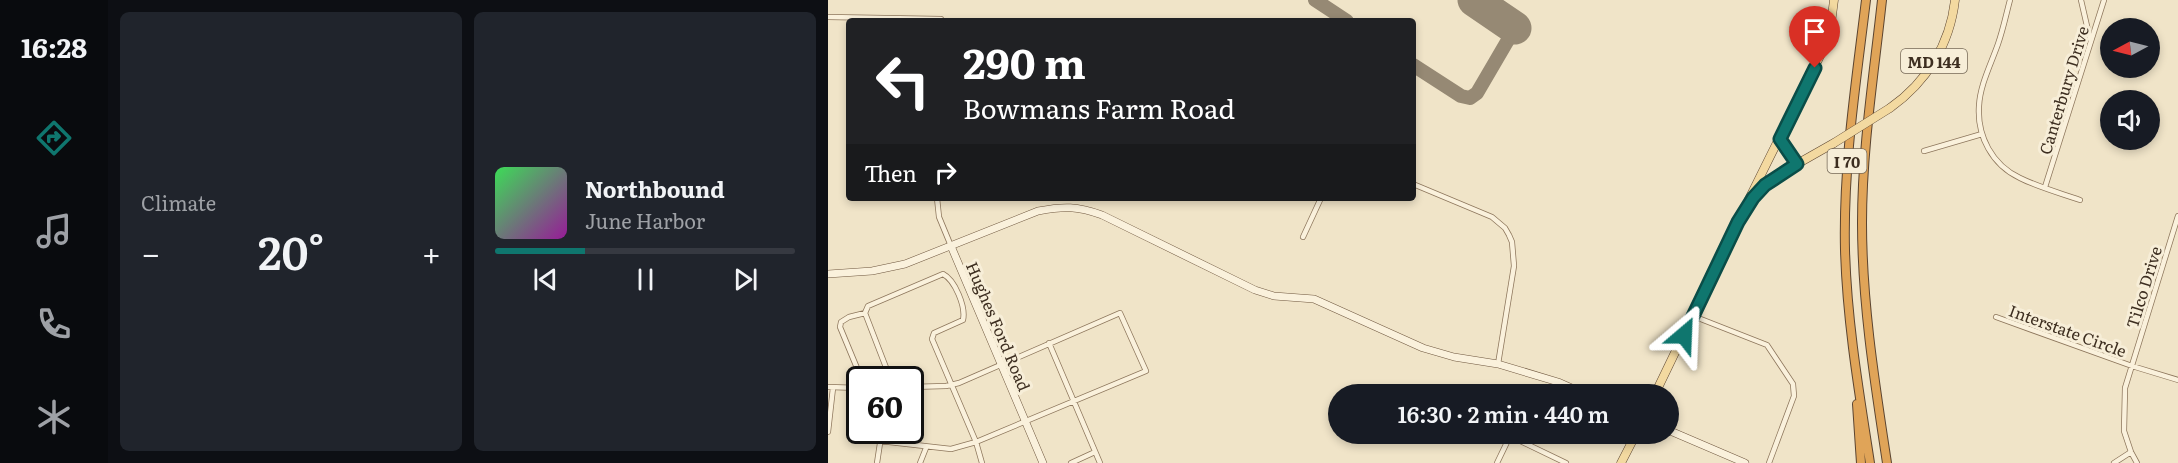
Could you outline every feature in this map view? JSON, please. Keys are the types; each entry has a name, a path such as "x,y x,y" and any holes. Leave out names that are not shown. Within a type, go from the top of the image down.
{"highway":[{"name":"I 70","path":"1866,0 1850,130 1846,190 1846,269 1856,367 1870,463"},
{"name":"I 70","path":"1882,0 1862,220 1866,295 1887,463"},
{"path":"1856,367 1857,430 1861,463"},
{"path":"1882,428 1893,463"}],"main road":[{"name":"MD 144","path":"1660,384 1738,222 1759,191 1797,164 1890,108 1912,89 1930,68 1948,31 1955,0"},
{"path":"1738,222 1823,50 1830,31 1834,1"},
{"path":"1780,139 1797,164"},
{"path":"828,274 872,271 905,264 1038,211 1060,207 1081,207 1102,215 1255,290 1274,296 1314,299 1423,348 1454,357 1498,364 1562,384"},
{"name":"Hughes Ford Road","path":"951,246 1043,463"},
{"path":"1679,435 1745,463"},
{"path":"1621,463 1631,444"}],"street":[{"path":"2010,0 1999,42 1984,82 1979,106 1982,134 1988,150 2003,167 2019,178 2080,200"},
{"path":"2081,0 2091,42"},
{"name":"Canterbury Drive","path":"2045,187 2104,0"},
{"path":"828,17 865,18"},
{"path":"1924,151 1982,134"},
{"path":"1416,185 1492,217 1505,228 1509,235 1512,242 1514,266 1498,364"},
{"name":"Hughes Ford Road","path":"936,201 939,217 951,246"},
{"path":"1303,237 1320,201"},
{"name":"Tilco Drive","path":"2137,463 2124,431 2125,388 2178,216"},
{"path":"885,366 865,313 868,306 943,274 949,277 965,312 963,320 934,333 932,339 976,442 982,463"},
{"path":"856,366 840,327 841,321 865,313"},
{"path":"900,444 951,449 976,442 1146,371 1120,313 951,385 924,386"},
{"path":"1693,316 1767,345 1793,384 1794,396 1769,463"},
{"name":"Interstate Circle","path":"1996,317 2132,366"},
{"path":"1049,344 1100,463"},
{"path":"2132,366 2178,380"},
{"path":"828,432 830,387 846,388"},
{"path":"1497,463 1510,436 1566,463"},
{"path":"877,463 880,444"},
{"path":"920,463 926,448"},
{"path":"1071,463 1095,452"},
{"path":"2114,463 2131,452"}],"taxiway":[{"path":"1315,0 1342,18"},
{"path":"1416,67 1461,96 1470,98 1477,93 1515,28"}],"runway":[{"path":"1474,0 1515,28"}],"route":[{"path":"1684,335 1738,222 1753,198 1765,185 1797,164 1780,139 1815,68"}]}
